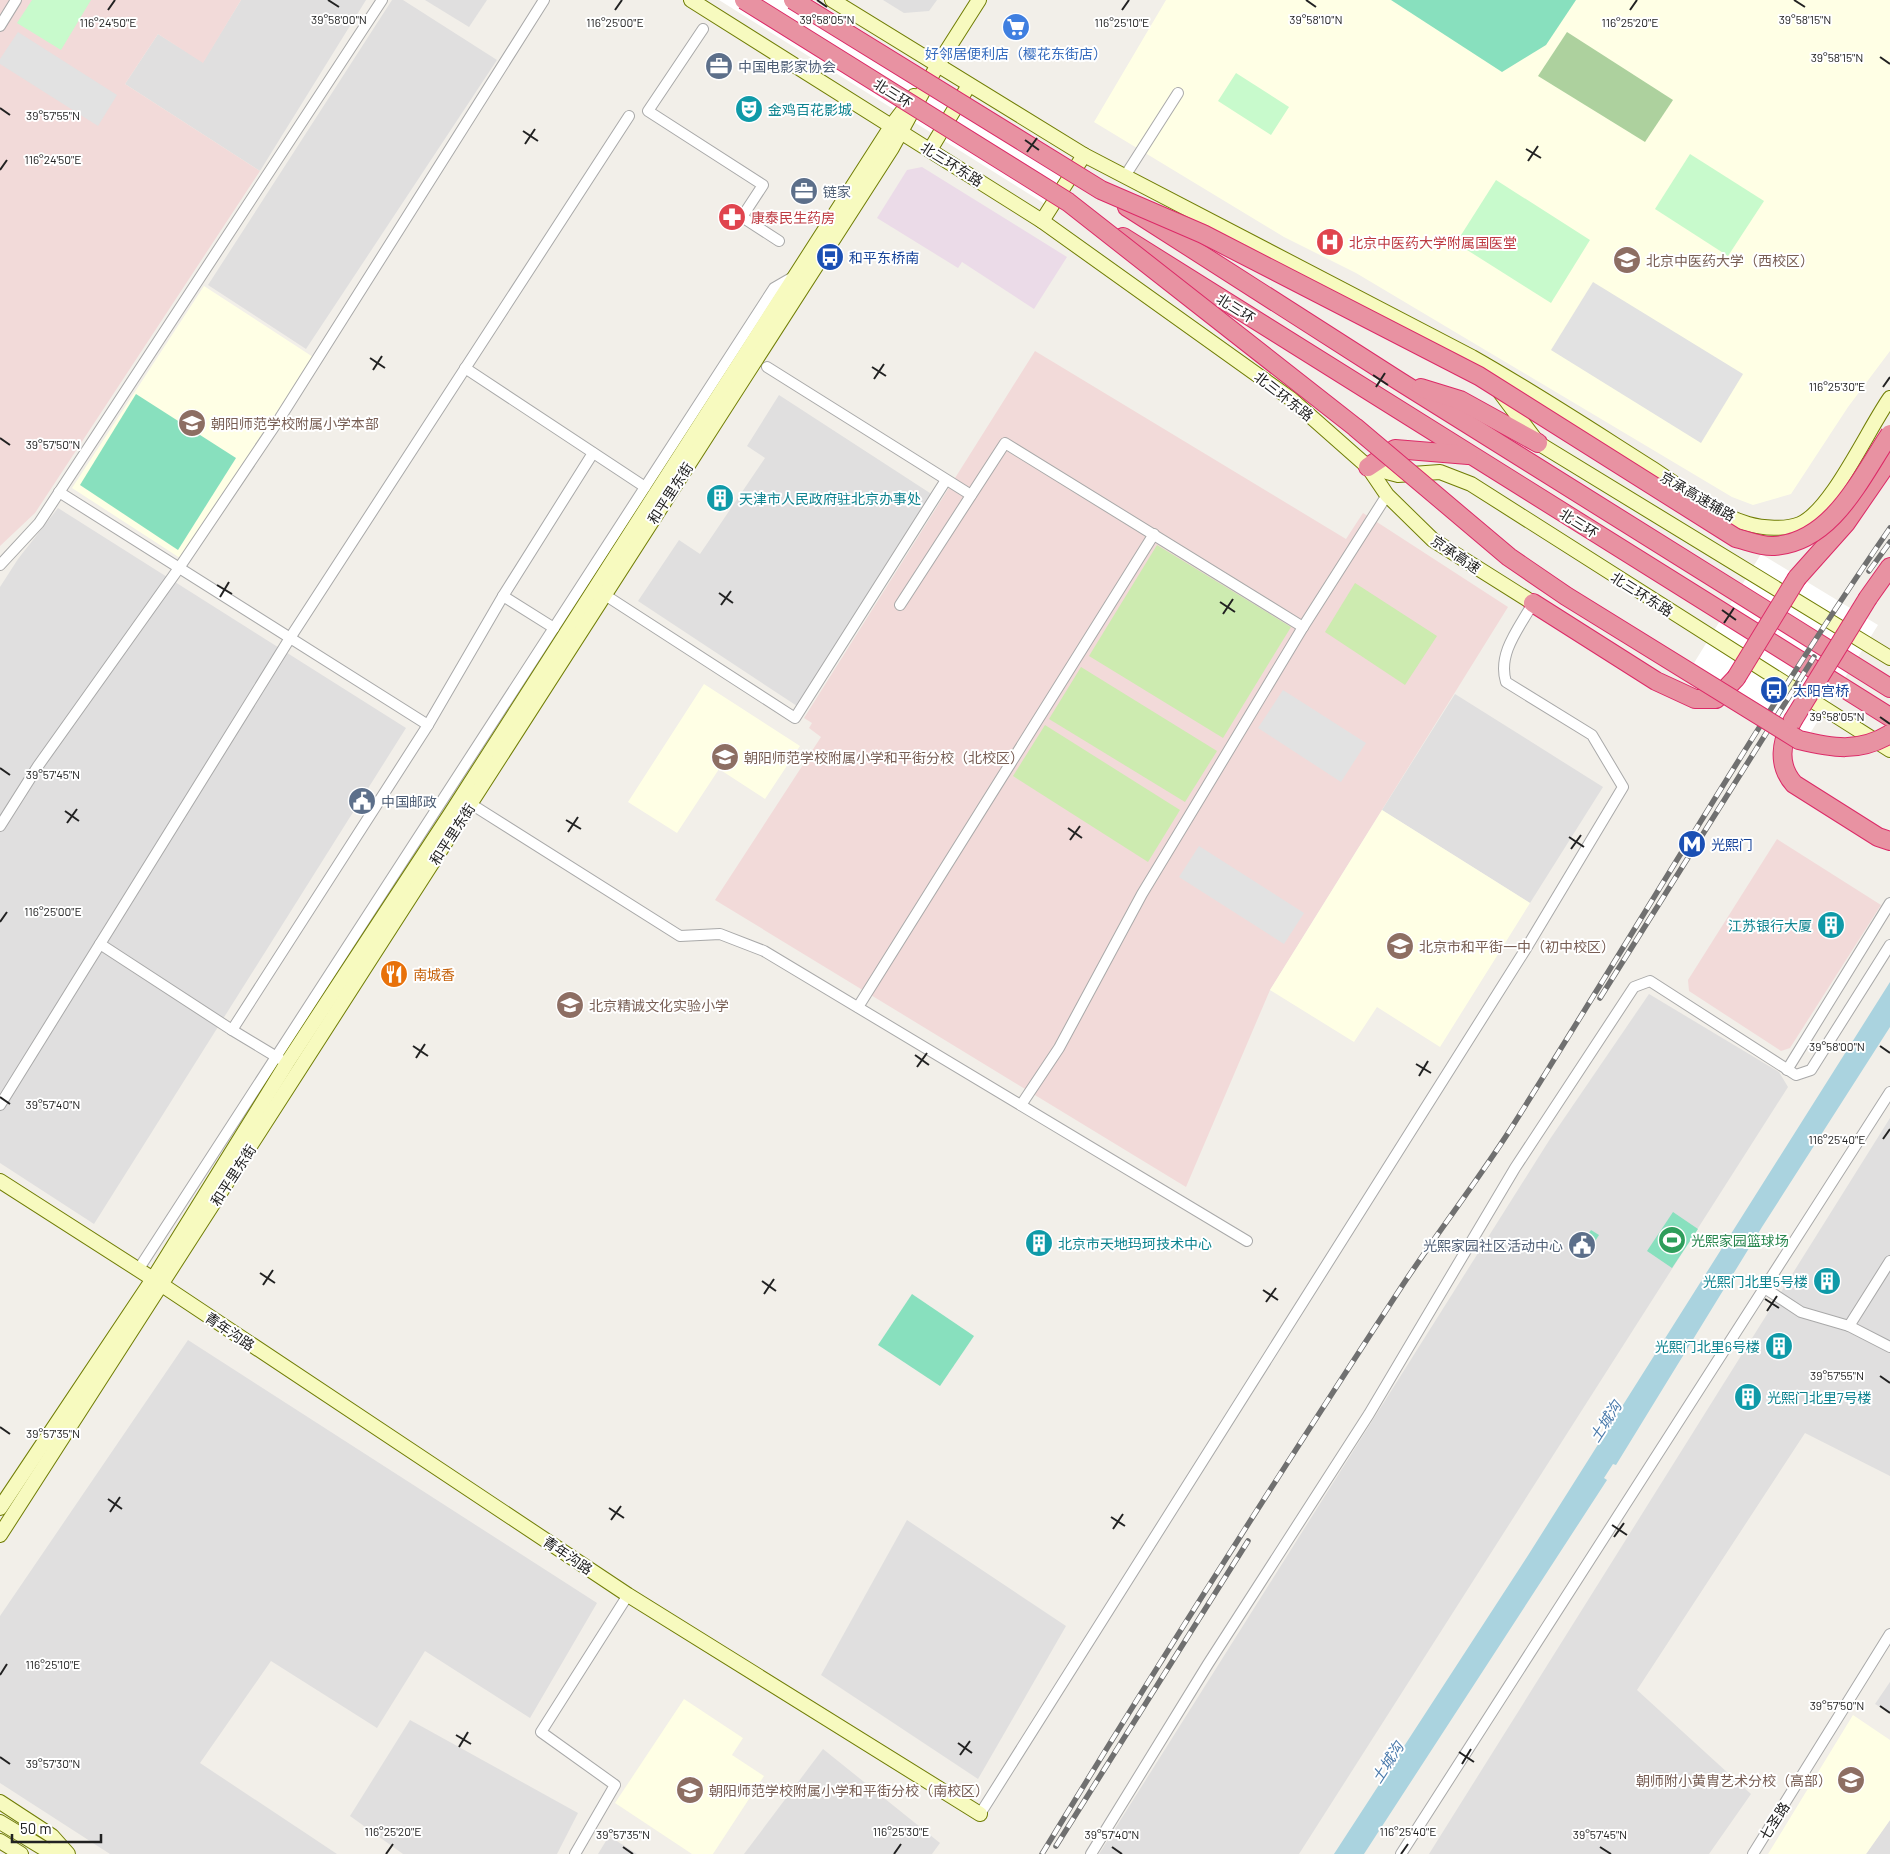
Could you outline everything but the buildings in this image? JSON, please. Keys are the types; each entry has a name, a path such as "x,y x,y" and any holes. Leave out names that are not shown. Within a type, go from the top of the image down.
{"highway":[{"name":"北三环","path":"744,0 1890,717"},
{"name":"北三环","path":"793,0 1101,190 1399,381 1890,688"},
{"path":"1101,190 1204,234 1479,376 1736,538 1772,546 1797,541 1826,525 1847,498 1890,434"},
{"path":"1068,202 1355,428 1510,557 1566,596 1799,740 1833,748 1862,746 1890,734"},
{"path":"1399,381 1460,400 1538,442"},
{"path":"1368,467 1395,449 1472,455"},
{"path":"1533,604 1656,681 1695,699 1716,699 1736,678 1797,578 1846,523 1890,459"},
{"path":"1890,568 1868,598 1793,720 1785,734 1783,749 1786,775 1794,784 1878,837 1890,840"}],"street":[{"path":"0,26 16,0"},
{"path":"0,565 39,523 382,0"},
{"path":"0,826 38,766 179,568 280,418 544,0"},
{"name":"北三环东路","path":"691,0 1042,221 1291,399 1368,467 1398,475 1440,472 1471,484 1890,750"},
{"path":"832,0 1084,155 1472,357 1538,442 1890,658"},
{"path":"897,128 979,0"},
{"path":"703,29 648,111 763,185 742,217 779,241"},
{"path":"930,150 969,85"},
{"path":"1125,176 1178,93"},
{"path":"0,1105 290,638 629,116"},
{"name":"和平里东街","path":"0,1508 157,1282 282,1060 451,813 794,277 897,128"},
{"name":"和平里东街","path":"0,1535 157,1282 471,804 605,595 897,128"},
{"path":"1042,221 1084,155"},
{"path":"138,1270 282,1060 554,628 774,288 794,277"},
{"name":"京承高速辅路","path":"1472,357 1516,382 1706,503 1740,521 1766,528 1800,524 1823,505 1834,491 1890,398"},
{"path":"767,367 971,495"},
{"path":"466,368 645,487"},
{"path":"900,605 1005,442 1303,627"},
{"path":"232,1030 428,725 503,596 593,453"},
{"name":"京承高速","path":"1368,467 1387,495 1433,540 1533,604"},
{"path":"1021,1105 1059,1048 1142,894 1303,627 1398,475"},
{"path":"605,595 795,718 946,480"},
{"path":"59,492 428,725"},
{"path":"858,1007 1154,534"},
{"path":"503,596 554,628"},
{"path":"980,1814 1527,946 1623,787 1592,734 1506,682 1503,672 1504,654 1533,604"},
{"path":"471,804 680,936 720,934 764,951 1247,1241"},
{"path":"1787,1070 1890,903"},
{"path":"100,944 232,1030 282,1060"},
{"path":"1091,1854 1208,1664 1369,1414 1515,1168 1634,987 1650,981 1796,1075 1812,1070 1890,946"},
{"path":"1400,1854 1890,1092"},
{"name":"青年沟路","path":"0,1181 157,1282 628,1595 980,1814"},
{"path":"1849,1326 1890,1261"},
{"path":"1764,1287 1801,1312 1849,1326 1890,1347"},
{"path":"575,1854 615,1785 541,1732 628,1595"},
{"name":"七圣路","path":"1753,1854 1890,1634"},
{"path":"0,1802 52,1836 68,1854"},
{"path":"0,1822 54,1854"},
{"path":"0,1841 21,1854"}],"shaded area":[{"path":"0,0 241,0 203,63 158,34 125,84 260,171 35,513 0,546"},
{"path":"241,0 366,0 260,171 125,84 158,34 203,62"},
{"path":"392,0 403,0 497,60 306,349 208,285"},
{"path":"425,0 487,0 469,27"},
{"path":"883,0 937,0 929,11 904,13"},
{"name":"北京中医药大学（西校区）","path":"1166,0 1890,0 1890,351 1848,407 1791,494 1753,505 1732,497 1356,273 1284,237 1094,122"},
{"path":"18,32 117,95 98,126 0,64 0,59"},
{"path":"922,167 1067,257 1034,309 962,262 958,268 877,218 907,170"},
{"path":"1593,282 1743,374 1701,443 1551,350"},
{"name":"朝阳师范学校附属小学本部","path":"204,286 313,357 180,558 72,488"},
{"path":"1035,351 1346,539 1363,513 1508,607 1270,990 1186,1187 715,900 821,737 809,728 812,723 804,718"},
{"path":"779,395 933,495 797,706 638,601 679,540 700,554 765,458 747,446"},
{"path":"58,508 406,728 94,1224 0,1163 0,587 18,559"},
{"name":"朝阳师范学校附属小学和平街分校（北校区）","path":"704,684 800,746 765,799 719,769 677,833 628,802"},
{"path":"1283,690 1366,743 1341,782 1258,728"},
{"path":"1455,694 1603,787 1530,903 1382,810"},
{"name":"北京市和平街一中（初中校区）","path":"1382,810 1530,903 1440,1047 1377,1007 1354,1042 1270,990"},
{"path":"1777,839 1881,905 1790,1048 1781,1051 1689,991 1688,980"},
{"path":"1199,846 1304,913 1284,944 1179,877"},
{"path":"1649,994 1779,1072 1788,1087 1299,1854 1099,1854 1550,1139"},
{"path":"1890,1118 1890,1476 1805,1433 1637,1690 1751,1794 1709,1854 1429,1854"},
{"path":"188,1340 597,1603 530,1718 425,1651 377,1728 271,1661 200,1763 337,1854 110,1854 0,1783 0,1616"},
{"path":"907,1520 1066,1626 978,1779 821,1675"},
{"path":"1890,1682 1890,1713 1875,1704"},
{"name":"朝阳师范学校附属小学和平街分校（南校区）","path":"684,1699 743,1738 732,1755 764,1776 713,1854 692,1854 615,1803"},
{"name":"朝师附小黄胄艺术分校（高部）","path":"1853,1715 1890,1740 1890,1820 1866,1854 1768,1854"},
{"path":"410,1720 578,1813 557,1854 403,1854 350,1816"},
{"path":"823,1749 940,1843 932,1854 744,1854"},
{"path":"1890,1820 1890,1854 1866,1854"},
{"path":"609,1836 637,1854 598,1854"}],"green space":[{"path":"32,0 91,0 61,50 17,23"},
{"path":"1391,0 1576,0 1546,45 1502,72"},
{"path":"1567,32 1673,100 1645,142 1538,76"},
{"path":"1236,73 1289,107 1271,135 1218,101"},
{"path":"1690,154 1764,201 1728,256 1655,209"},
{"path":"1496,180 1590,240 1551,303 1456,243"},
{"path":"136,394 236,458 178,550 80,485"},
{"path":"1157,545 1291,627 1223,738 1089,656"},
{"path":"1355,583 1437,636 1405,685 1325,632"},
{"path":"1081,667 1217,751 1185,802 1049,719"},
{"path":"1045,725 1180,810 1148,862 1013,776"},
{"name":"光熙家园篮球场","path":"1673,1212 1698,1229 1672,1268 1647,1251"},
{"path":"1591,1230 1599,1235 1590,1249 1582,1243"},
{"path":"912,1294 974,1336 940,1386 878,1345"}],"water":[{"path":"1890,982 1890,1027 1762,1227 1616,1465 1613,1464 1604,1478 1607,1480 1364,1854 1334,1854 1527,1557"}],"pier":[{"path":"719,0 813,0 1073,162 1045,204"},
{"name":"太阳宫桥","path":"1761,554 1878,625 1809,735 1694,663"}],"railway":[{"path":"1042,1854 1175,1640 1402,1286 1510,1130 1744,751 1890,528"},
{"path":"1869,571 1890,542"},
{"path":"1600,998 1814,657"},
{"path":"1056,1846 1248,1541"}],"place":[{"name":"好邻居便利店（樱花东街店）","path":"1016,27"},
{"name":"中国电影家协会","path":"719,66"},
{"name":"金鸡百花影城","path":"749,109"},
{"name":"链家","path":"804,191"},
{"name":"康泰民生药房","path":"732,217"},
{"name":"北京中医药大学附属国医堂","path":"1330,242"},
{"name":"和平东桥南","path":"830,257"},
{"name":"北京中医药大学（西校区）","path":"1627,260"},
{"name":"朝阳师范学校附属小学本部","path":"192,423"},
{"name":"天津市人民政府驻北京办事处","path":"720,498"},
{"name":"太阳宫桥","path":"1774,690"},
{"name":"朝阳师范学校附属小学和平街分校（北校区）","path":"725,757"},
{"name":"中国邮政","path":"362,801"},
{"name":"光熙门","path":"1692,844"},
{"name":"江苏银行大厦","path":"1831,925"},
{"name":"北京市和平街一中（初中校区）","path":"1400,946"},
{"name":"南城香","path":"394,974"},
{"name":"北京精诚文化实验小学","path":"570,1005"},
{"name":"光熙家园篮球场","path":"1672,1240"},
{"name":"北京市天地玛珂技术中心","path":"1039,1243"},
{"name":"光熙家园社区活动中心","path":"1582,1245"},
{"name":"光熙门北里5号楼","path":"1827,1281"},
{"name":"光熙门北里6号楼","path":"1779,1346"},
{"name":"光熙门北里7号楼","path":"1748,1397"},
{"name":"朝师附小黄胄艺术分校（高部）","path":"1851,1780"},
{"name":"朝阳师范学校附属小学和平街分校（南校区）","path":"690,1790"}],"water label":[{"name":"土城沟","path":"1605,1421"},
{"name":"土城沟","path":"1387,1762"}]}
